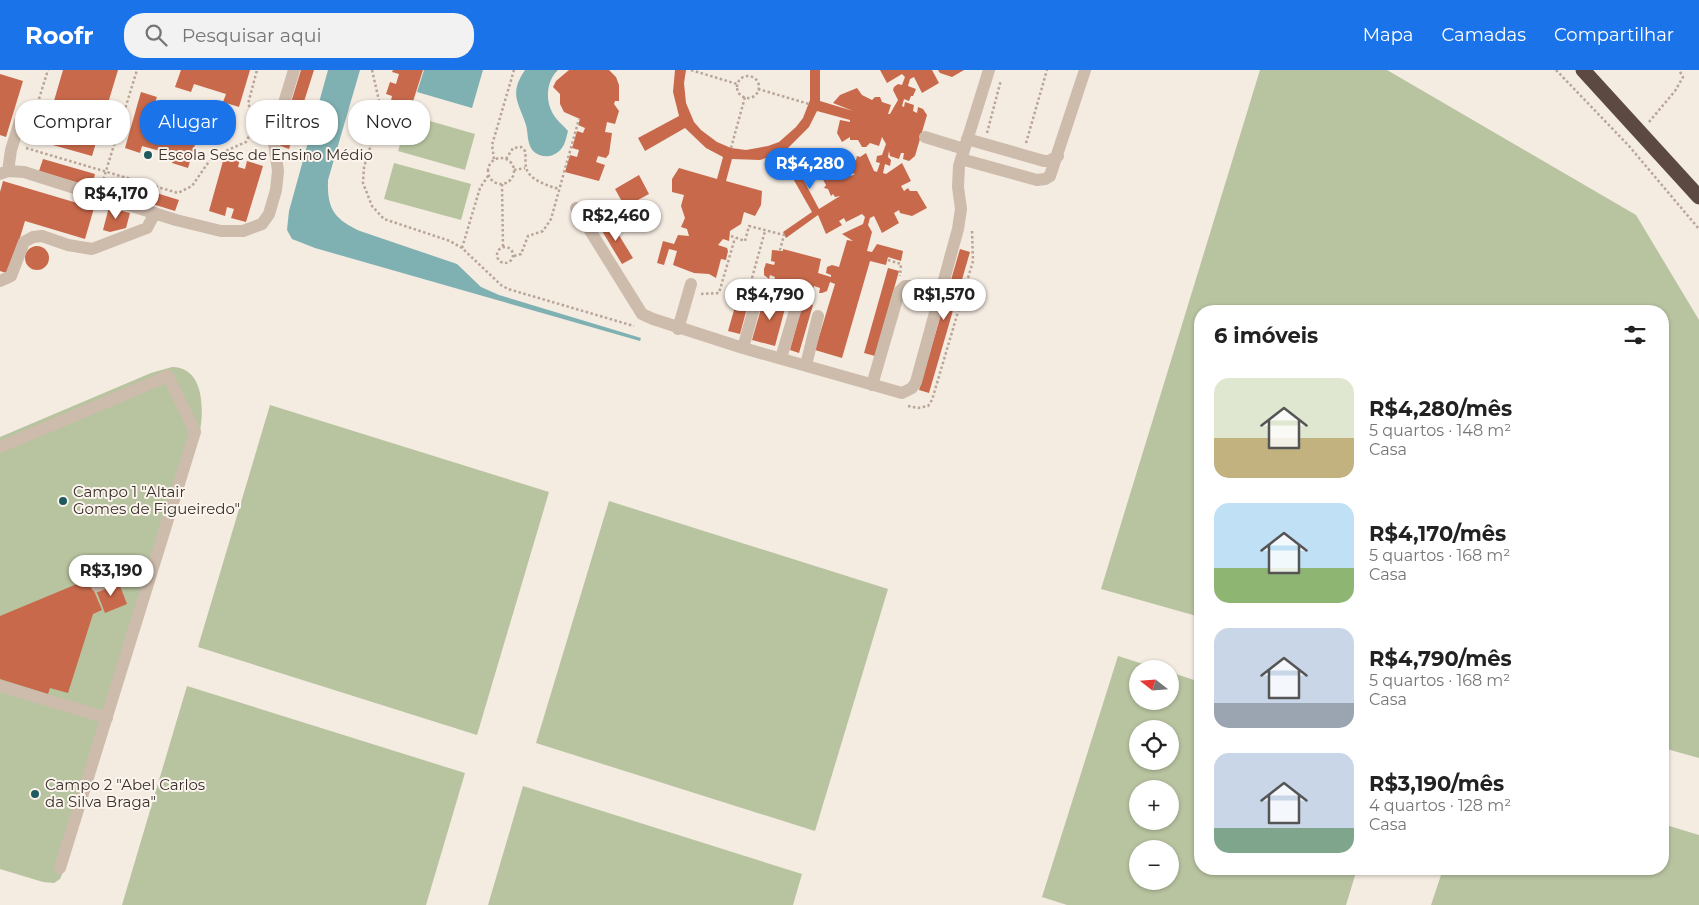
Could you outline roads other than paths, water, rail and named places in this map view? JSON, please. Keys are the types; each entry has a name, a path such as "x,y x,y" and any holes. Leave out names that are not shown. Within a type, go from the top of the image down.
{"highway":[{"path":"1583,70 1639,134 1699,197"}],"lane":[{"path":"15,137 4,173 24,172 155,213 221,231 243,231 262,224 269,214 276,190 278,171 274,143 275,133 294,70"},
{"path":"576,208 642,314 678,328 743,348 902,392 912,388 916,382 961,209 958,176 964,149 990,70"},
{"path":"925,137 964,149 1037,180 1045,180 1050,176 1058,156 1085,70"},
{"path":"964,149 984,144 1022,156 1047,161 1058,156"},
{"path":"0,281 11,276 24,242 33,237 42,236 68,245 92,249 147,228 155,213"},
{"path":"872,385 900,292 905,286 918,286 940,294"},
{"path":"678,328 690,287"},
{"path":"743,348 760,287"},
{"path":"781,358 798,301"},
{"path":"806,366 818,316"},
{"path":"0,447 168,376 195,432 60,868"},
{"path":"97,586 138,569 152,570"},
{"path":"0,686 107,718"}],"water":[{"path":"328,70 360,70 351,100 348,100 348,111 328,180 331,206 338,217 344,222 360,231 457,264 481,287 499,295 641,338 640,341 315,248 292,239 287,230 289,211 307,145 338,145 338,100 320,100"},
{"path":"424,70 483,70 472,108 417,92"},
{"path":"525,70 558,70 549,84 548,101 553,115 568,131 562,148 551,156 543,156 536,153 531,148 529,142 526,125 516,98 517,85"}],"place":[{"name":"Escola Sesc de Ensino Médio","path":"148,155"},
{"name":"Campo 1 \"Altair Gomes de Figueiredo\"","path":"63,501"},
{"name":"Campo 2 \"Abel Carlos da Silva Braga\"","path":"35,794"}]}
